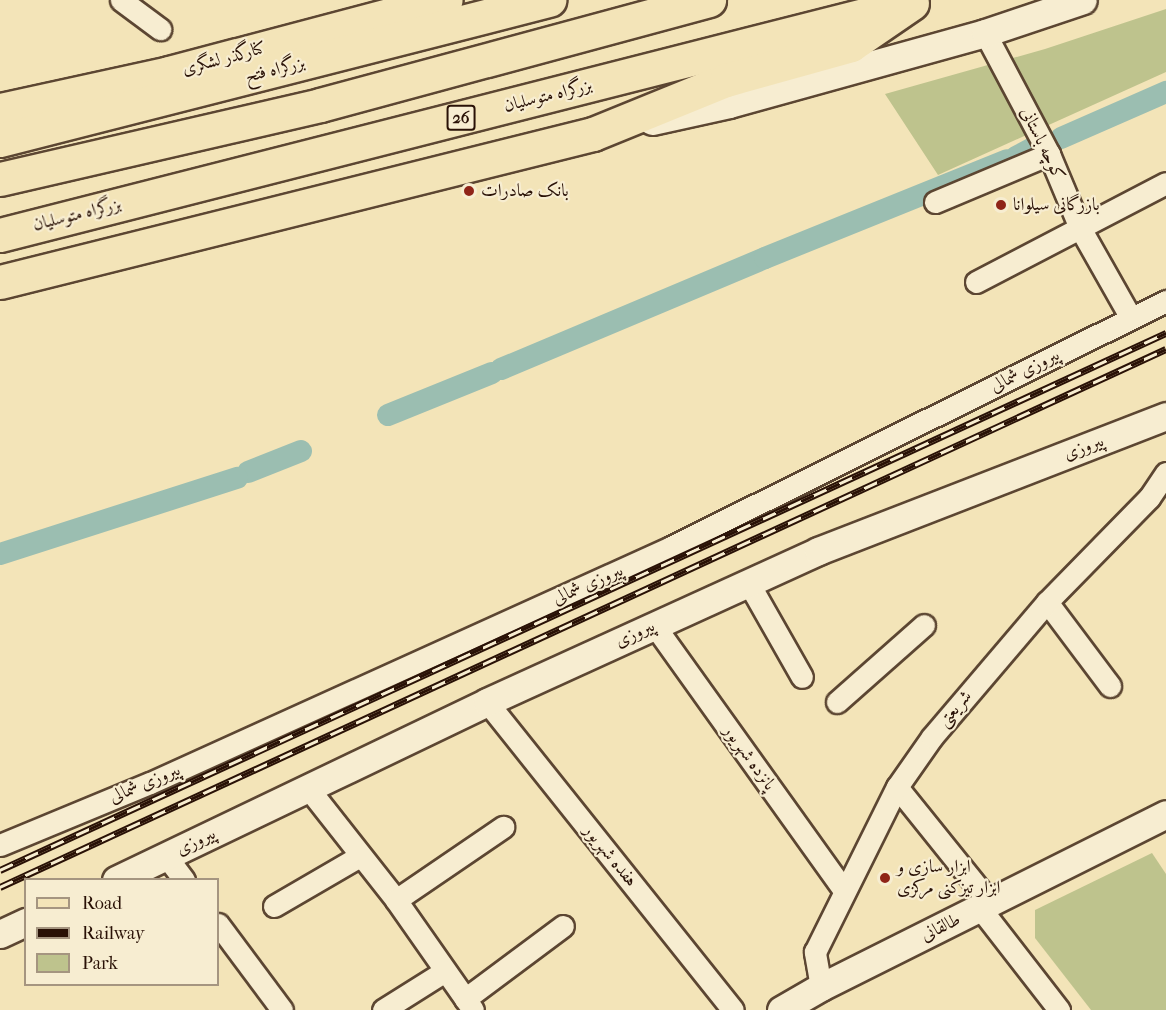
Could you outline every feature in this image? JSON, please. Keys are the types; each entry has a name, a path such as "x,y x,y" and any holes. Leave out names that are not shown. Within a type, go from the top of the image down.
{"main road":[{"name":"کنارگذر لشگری","path":"0,110 169,73 446,0"},
{"name":"بزرگراه فتح","path":"0,140 549,0"},
{"path":"0,180 320,105 709,0"},
{"path":"0,282 592,135 726,80 851,45 917,2"},
{"name":"بزرگراه متوسلیان","path":"0,235 917,2"}],"street":[{"path":"121,0 160,29"},
{"path":"592,135 729,104 985,33 1083,0"},
{"name":"کوچه باستانی","path":"985,33 1049,154 1080,228 1131,318"},
{"path":"935,202 1049,154"},
{"path":"976,282 1166,183"},
{"name":"پیروزی شمالی","path":"0,845 150,783 671,547 1166,301"},
{"name":"پیروزی","path":"118,878 487,702 818,551 1166,416"},
{"name":"شریعتی","path":"821,987 815,952 897,787 932,736 1047,602 1157,495 1166,473"},
{"path":"748,582 802,677"},
{"path":"1047,602 1110,686"},
{"name":"پانزده شهریور","path":"654,625 844,890"},
{"path":"837,702 924,625"},
{"name":"هفده شهریور","path":"487,702 733,1010"},
{"path":"897,787 1059,1010"},
{"path":"308,788 396,900 469,1005 563,926"},
{"name":"طالقانی","path":"781,1010 821,987 1166,814"},
{"path":"396,900 503,827"},
{"path":"166,856 183,878"},
{"path":"274,906 360,856"},
{"path":"0,934 24,923"},
{"path":"219,925 282,1010"},
{"path":"383,1010 445,971"}],"green space":[{"path":"1166,9 1166,72 938,175 885,94 1045,49"},
{"path":"1152,853 1166,874 1166,1010 1091,1010 1035,938 1035,910"}],"waterway":[{"path":"1061,138 1166,92"},
{"path":"1016,157 1039,145"},
{"path":"501,369 765,258 1007,160"},
{"path":"388,415 492,373"},
{"path":"248,472 301,451"},
{"path":"0,554 237,478"}],"railway":[{"path":"0,870 1166,333"},
{"path":"0,887 1166,349"}],"place":[{"name":"بانک صادرات","path":"469,191"},
{"name":"بازرگانی سیلوانا","path":"1001,205"},
{"name":"ابزار سازی و ابزار تیزکنی مرکزی","path":"885,878"}]}
